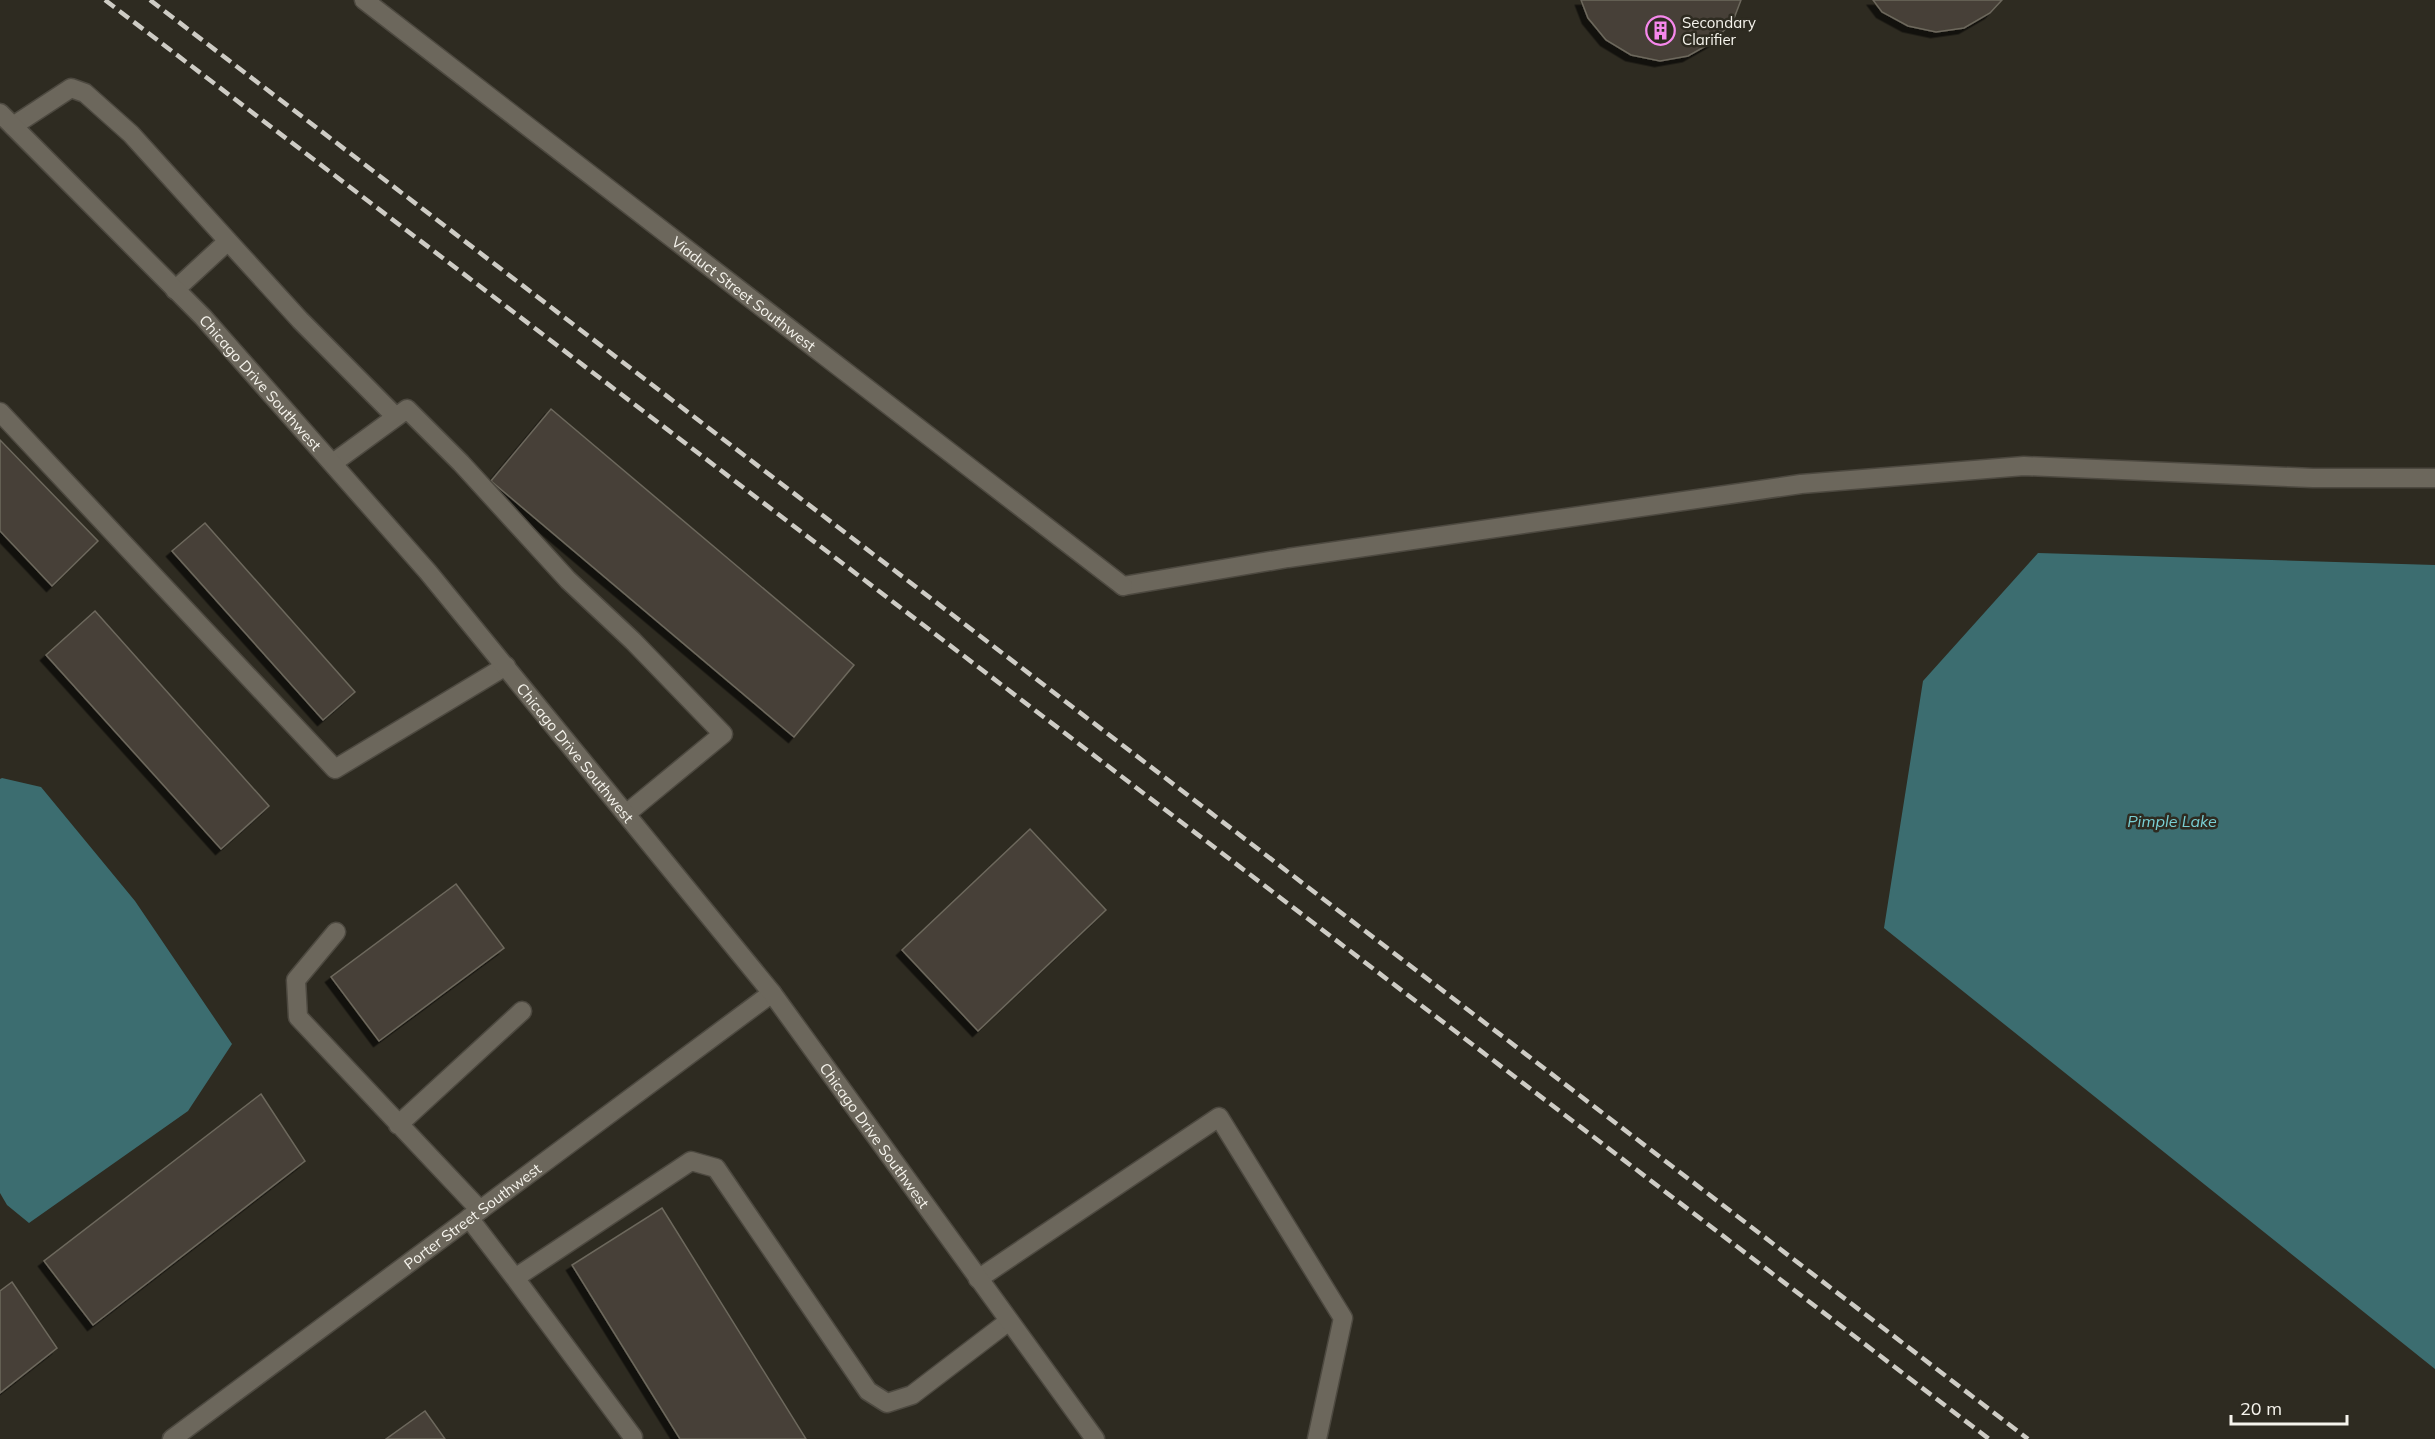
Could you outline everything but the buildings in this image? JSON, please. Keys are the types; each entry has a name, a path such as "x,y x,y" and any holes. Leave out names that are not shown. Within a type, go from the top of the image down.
{"main road":[{"name":"Viaduct Street Southwest","path":"364,0 1123,586 1288,558 1813,483 2024,466 2313,478 2435,478"},
{"path":"6,120 71,88 85,93 131,134 300,320 396,417"},
{"name":"Chicago Drive Southwest","path":"6,120 203,317 428,572 506,666 772,993 1095,1439"},
{"path":"175,290 228,241"},
{"path":"333,463 407,409 461,463 568,580 633,641 723,734 626,814"},
{"path":"0,412 335,770 506,666"},
{"path":"336,932 296,980 298,1017 398,1125 474,1214 515,1278 633,1437"},
{"name":"Porter Street Southwest","path":"172,1439 772,993"},
{"path":"398,1125 522,1011"},
{"path":"978,1279 1219,1117 1343,1318 1317,1439"},
{"path":"515,1278 691,1161 716,1168 868,1391 887,1403 912,1395 1009,1321"}],"water":[{"name":"Pimple Lake","path":"2038,553 2435,565 2435,1369 1884,928 1923,681"},
{"path":"0,779 41,787 135,901 232,1044 188,1111 29,1223 7,1205 0,1193"}],"railway":[{"path":"105,0 1989,1439"},
{"path":"150,0 2028,1439"}],"place":[{"name":"Secondary Clarifier","path":"1661,31"}]}
